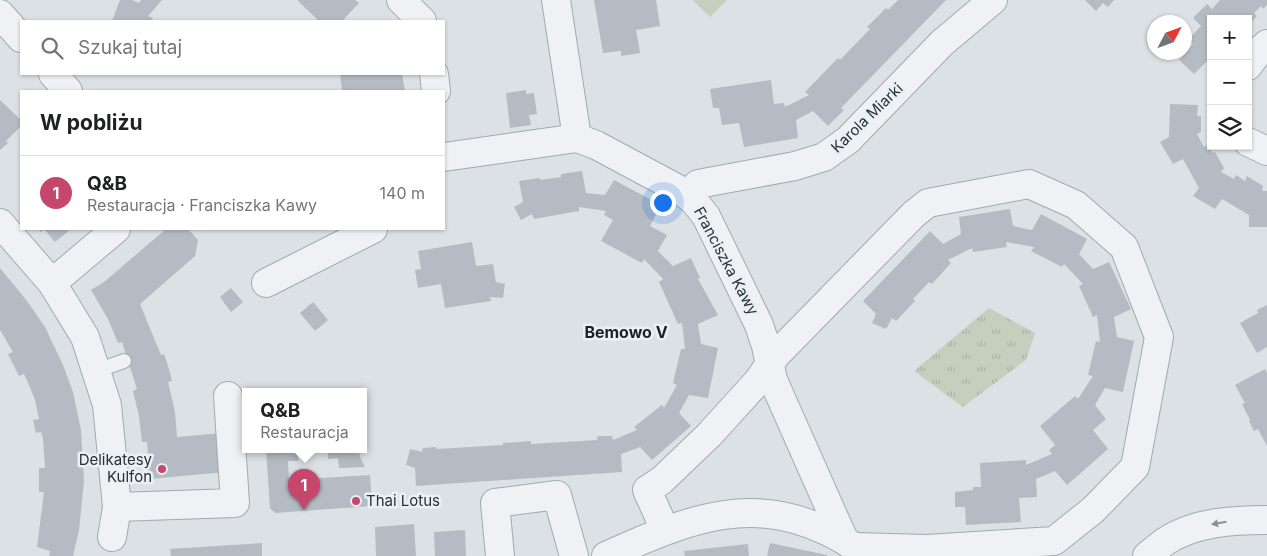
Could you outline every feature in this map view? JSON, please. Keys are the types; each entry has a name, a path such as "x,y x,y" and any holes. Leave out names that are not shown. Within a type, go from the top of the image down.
{"street":[{"path":"401,0 421,20"},
{"path":"556,0 577,138"},
{"name":"Karola Miarki","path":"688,195 698,184 795,166 824,157 848,140 942,43 993,0"},
{"path":"0,14 20,37"},
{"path":"1252,61 1267,44"},
{"path":"54,75 67,90"},
{"path":"434,75 436,90"},
{"name":"Franciszka Kawy","path":"445,153 577,138 596,145 688,195 706,216 755,317 763,335 778,390 855,548"},
{"path":"1252,144 1267,151"},
{"path":"606,556 665,530 711,516 740,513 766,513 808,523 824,528 855,548 1055,548 1136,467 1160,337 1124,247 1076,205 1029,184 928,203 914,214 776,354 758,381 709,435 662,480 647,490 665,530"},
{"path":"0,223 52,283 85,337 106,405 117,507 112,538"},
{"path":"52,283 115,230"},
{"path":"266,283 371,230"},
{"path":"117,507 235,503 228,396"},
{"path":"500,556 495,503 557,495 574,556"},
{"path":"1147,556 1166,541 1191,529 1241,520 1267,520"}],"lane":[{"path":"96,371 124,361"}],"green space":[{"path":"693,0 727,0 710,17"},
{"path":"989,308 1035,333 1026,360 963,407 914,371"}],"building":[{"path":"120,0 132,0 139,3 141,0 162,0 148,16 153,18 152,20 112,20"},
{"path":"297,0 355,0 359,3 344,20 318,20"},
{"path":"594,0 656,0 660,26 636,30 640,53 621,56 621,51 603,53"},
{"path":"898,0 946,0 841,108 844,110 828,126 813,111 796,120 798,138 744,147 739,123 722,125 719,108 713,108 710,89 771,80 774,104 784,103 785,107 809,95 805,92 870,29 867,27 886,8 888,10"},
{"path":"1085,0 1114,0 1108,7 1103,3 1096,11"},
{"path":"1220,0 1267,0 1267,5 1263,9 1261,6 1254,13 1257,16 1252,21 1252,15 1207,15 1207,61 1194,74 1179,60 1192,60 1192,36 1201,26 1193,18 1207,4 1212,9"},
{"path":"340,75 402,75 405,90 342,90"},
{"path":"526,90 526,94 534,93 537,114 529,115 531,125 510,128 506,93"},
{"path":"0,100 20,119 20,127 0,150"},
{"path":"1170,104 1198,105 1197,116 1201,116 1201,132 1197,134 1204,147 1207,146 1207,150 1210,150 1212,153 1215,152 1224,168 1221,172 1234,179 1236,175 1245,181 1247,176 1263,186 1262,191 1267,191 1267,227 1249,227 1249,215 1222,199 1215,209 1193,196 1199,188 1183,159 1173,164 1160,142 1169,137"},
{"path":"582,171 586,193 605,195 614,180 661,205 650,226 667,235 658,251 673,266 691,258 700,278 698,279 718,315 698,324 701,344 718,348 708,398 689,395 679,413 691,426 652,460 640,447 621,454 622,472 416,486 415,468 406,465 410,449 422,452 423,448 436,447 437,449 503,445 503,443 531,441 531,444 597,440 598,436 612,436 613,440 637,430 634,427 662,405 664,408 677,385 673,383 681,349 685,349 682,323 678,324 659,282 663,279 644,259 642,263 601,241 613,220 604,215 606,211 579,207 579,211 534,219 532,214 521,220 514,207 523,202 519,181 561,177 561,174"},
{"path":"1010,209 1013,226 1032,230 1041,214 1087,239 1079,254 1093,269 1109,262 1131,309 1114,317 1117,337 1134,341 1123,392 1105,388 1095,405 1106,419 1093,430 1108,449 1067,485 1055,471 1036,479 1037,497 1019,498 1021,522 966,525 965,507 955,507 955,492 973,490 973,487 981,487 980,463 1026,460 1026,465 1052,454 1049,450 1055,445 1040,426 1075,396 1078,399 1093,376 1088,375 1096,341 1100,342 1097,315 1093,317 1079,286 1083,284 1064,264 1062,267 1031,251 1034,247 1006,242 1007,247 973,252 972,248 948,260 951,263 932,284 929,282 913,299 915,301 896,321 892,318 886,329 872,323 876,314 863,301 930,231 943,244 961,234 959,217"},
{"path":"45,230 70,230 55,242"},
{"path":"165,230 189,230 198,240 195,256 140,304 161,355 164,354 169,369 172,381 168,382 175,412 177,437 222,433 226,472 150,479 147,442 142,442 139,416 133,391 137,389 122,342 118,343 108,319 91,290 104,282"},
{"path":"472,242 476,266 493,264 496,282 505,284 503,298 490,297 491,301 445,308 441,284 418,288 415,270 421,269 418,251"},
{"path":"0,268 45,327 73,392 81,430 84,481 79,530 73,556 49,556 50,551 37,547 44,492 39,492 39,468 45,468 43,439 41,432 36,433 33,420 39,419 35,400 24,374 19,376 8,354 13,352 0,330"},
{"path":"231,288 243,302 231,312 220,297"},
{"path":"313,302 328,320 315,331 300,313"},
{"path":"1267,305 1267,347 1257,353 1240,323 1258,313 1257,310"},
{"path":"1265,369 1267,373 1267,446 1258,429 1254,431 1242,404 1245,403 1235,385"},
{"path":"266,453 298,453 298,461 288,461 289,480 370,475 372,506 275,513 270,508"},
{"path":"328,453 360,453 365,467 339,468 338,458 328,459"},
{"path":"414,524 416,556 376,556 375,527"},
{"path":"465,530 466,556 435,556 434,532"},
{"path":"262,543 262,556 171,556 170,549"},
{"path":"770,543 827,555 827,556 767,556"},
{"path":"748,544 749,556 685,556 684,551"}],"place":[{"name":"Delikatesy Kulfon","path":"162,469"},
{"name":"Thai Lotus","path":"356,501"},
{"name":"Q&B","path":"304,510"}],"district":[{"name":"Bemowo V","path":"626,332"}]}
